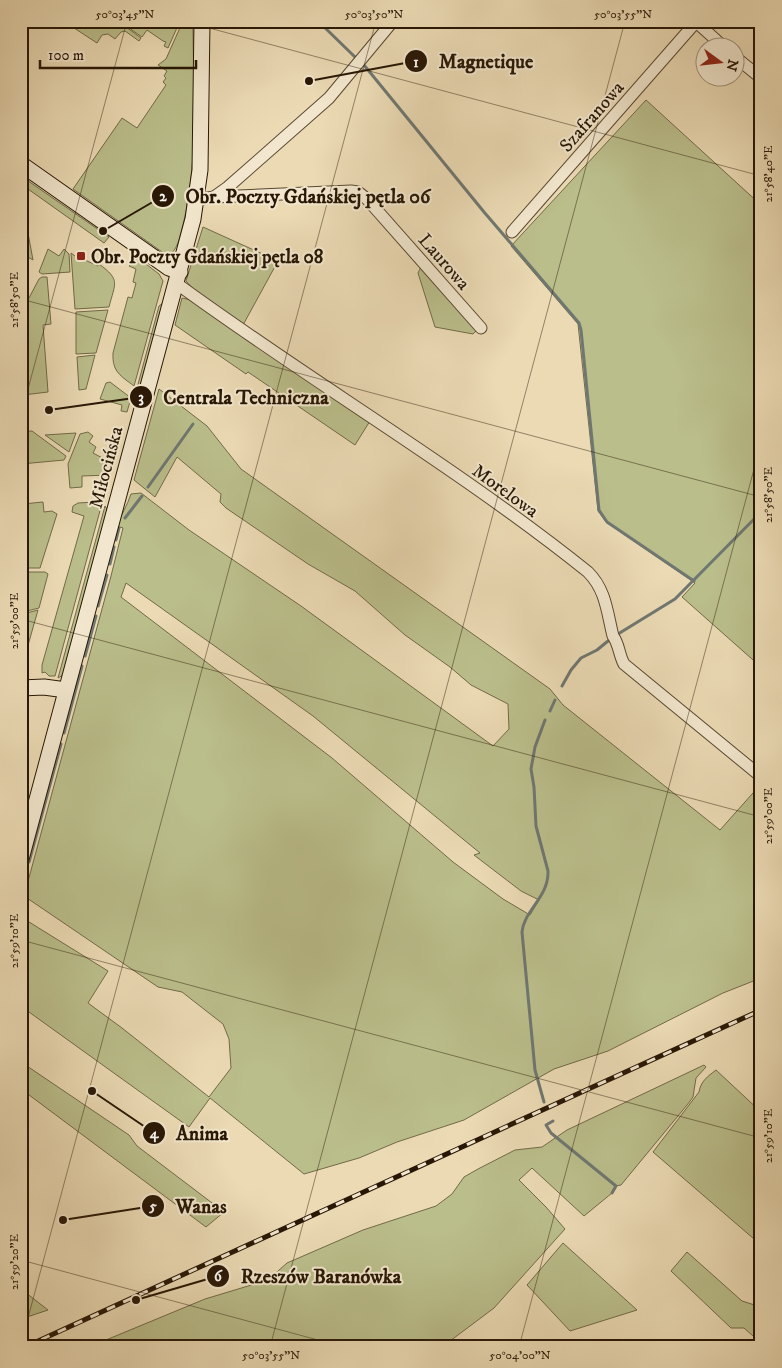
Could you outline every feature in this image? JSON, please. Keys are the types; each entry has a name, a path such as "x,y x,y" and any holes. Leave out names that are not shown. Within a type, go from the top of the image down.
{"street":[{"name":"Miłocińska","path":"21,859 178,278 196,200 201,139 202,21"},
{"name":"Laurowa","path":"214,197 228,187 329,98 392,21"},
{"path":"695,22 713,38"},
{"name":"Szafranowa","path":"512,232 695,22"},
{"path":"744,64 761,78"},
{"path":"21,164 169,268 178,278"},
{"name":"Laurowa","path":"196,200 214,197 358,192 367,199 481,328"},
{"name":"Morelowa","path":"178,278 235,326 484,494 588,572 597,581 603,594 613,636 617,642 619,656 624,664 758,774"},
{"path":"21,688 66,690"}],"green space":[{"path":"70,21 118,21 141,38 139,41 125,31 121,32 115,39 108,34 102,35 97,43 68,24"},
{"path":"119,21 180,21 168,48 164,46 166,42 147,30 142,37"},
{"path":"183,21 193,21 194,124 191,175 188,200 179,240 172,253 165,254 73,189 122,118 137,128 166,85 163,82 167,71 158,65 166,59"},
{"path":"646,100 761,205 761,667 682,597 695,583 606,522 598,511 578,324 511,246"},
{"path":"21,176 109,237 104,243 21,184"},
{"path":"21,214 25,217 33,260 21,253"},
{"path":"203,227 278,261 243,325 197,293 186,281"},
{"path":"48,249 59,256 64,249 69,254 70,272 42,274 39,272"},
{"path":"71,253 83,262 85,260 98,266 99,264 111,274 114,287 109,307 75,309"},
{"path":"138,258 159,274 163,281 134,386 118,373 114,365 113,353 128,297 132,298 136,283 133,282 136,269 129,266"},
{"path":"423,263 477,330 473,334 435,327 418,273"},
{"path":"47,277 51,324 43,325 48,392 23,395 21,394 21,313 39,279"},
{"path":"182,298 191,300 370,421 355,445 175,325"},
{"path":"163,303 143,386 137,388 159,306"},
{"path":"108,310 96,353 76,354 76,312"},
{"path":"95,355 86,389 79,390 77,357"},
{"path":"110,382 131,398 127,412 121,411 122,405 100,399 106,383"},
{"path":"159,389 207,426 241,469 550,689 563,705 720,830 761,784 761,978 723,993 608,1051 554,1069 464,1120 397,1142 359,1158 304,1174 210,1098 189,1127 22,1007 26,999 21,996 21,917 108,971 88,1003 209,1097 231,1068 229,1039 223,1024 182,992 158,987 24,896 111,576 123,528 117,526 131,494 141,493 189,530 301,606 493,746 509,729 508,704 471,685 450,667 405,635 355,591 308,564 226,508 220,502 221,494 177,457 155,497 134,480","holes":["126,583 313,716 480,853 474,855 521,891 539,900 530,915 503,899 453,862 332,758 121,597"]},
{"path":"32,431 66,456 64,460 21,464 21,432"},
{"path":"88,432 93,436 89,442 96,447 93,453 112,463 109,475 82,476 82,487 70,488 68,464 80,434"},
{"path":"76,433 69,452 45,435"},
{"path":"43,502 44,512 52,511 57,514 40,568 21,568 26,560 23,504"},
{"path":"95,502 95,505 101,507 55,676 49,676 45,672 42,673 42,665 84,516 72,512 73,506 78,503"},
{"path":"105,506 108,511 63,675 58,678"},
{"path":"21,572 45,572 48,574 39,608 23,612"},
{"path":"38,610 21,670 23,614"},
{"path":"21,1062 129,1135 137,1146 224,1212 206,1227 21,1089"},
{"path":"704,1065 706,1067 696,1078 693,1097 687,1105 621,1185 616,1186 612,1193 584,1216 532,1168 519,1180 565,1229 494,1308 442,1347 89,1347 205,1299 268,1280 287,1263 363,1230 436,1206 452,1194 464,1177 478,1169 515,1150 542,1147 567,1130"},
{"path":"716,1070 761,1112 761,1245 653,1152 699,1092 703,1082"},
{"path":"563,1243 637,1310 570,1331 527,1285"},
{"path":"687,1252 742,1301 761,1307 761,1343 744,1328 731,1328 671,1271"},
{"path":"21,1289 48,1310 24,1318 21,1316"}],"waterway":[{"path":"318,21 355,57"},
{"path":"364,65 484,212 579,323 599,510 607,522 694,581"},
{"path":"148,487 193,424"},
{"path":"125,518 142,496"},
{"path":"618,634 675,599 761,512"},
{"path":"116,540 119,528"},
{"path":"110,564 114,547"},
{"path":"98,606 107,575"},
{"path":"85,656 96,616"},
{"path":"562,686 571,670 581,658 597,650 608,641"},
{"path":"64,733 82,666"},
{"path":"550,711 555,700"},
{"path":"544,1102 535,1070 522,932 527,917 545,888 548,871 536,826 531,769 535,747 545,720"},
{"path":"29,862 61,744"},
{"path":"25,877 27,871"},
{"path":"21,892 23,886"},
{"path":"553,1121 546,1125 551,1133 616,1186 612,1193"}],"railway":[{"path":"25,1347 761,1010"}],"place":[{"name":"Magnetique","path":"309,81"},
{"name":"Obr. Poczty Gdańskiej pętla 06","path":"103,231"},
{"name":"Obr. Poczty Gdańskiej pętla 08","path":"81,256"},
{"name":"Centrala Techniczna","path":"49,410"},
{"name":"Anima","path":"92,1091"},
{"name":"Wanas","path":"63,1220"},
{"name":"Rzeszów Baranówka","path":"136,1300"}]}
